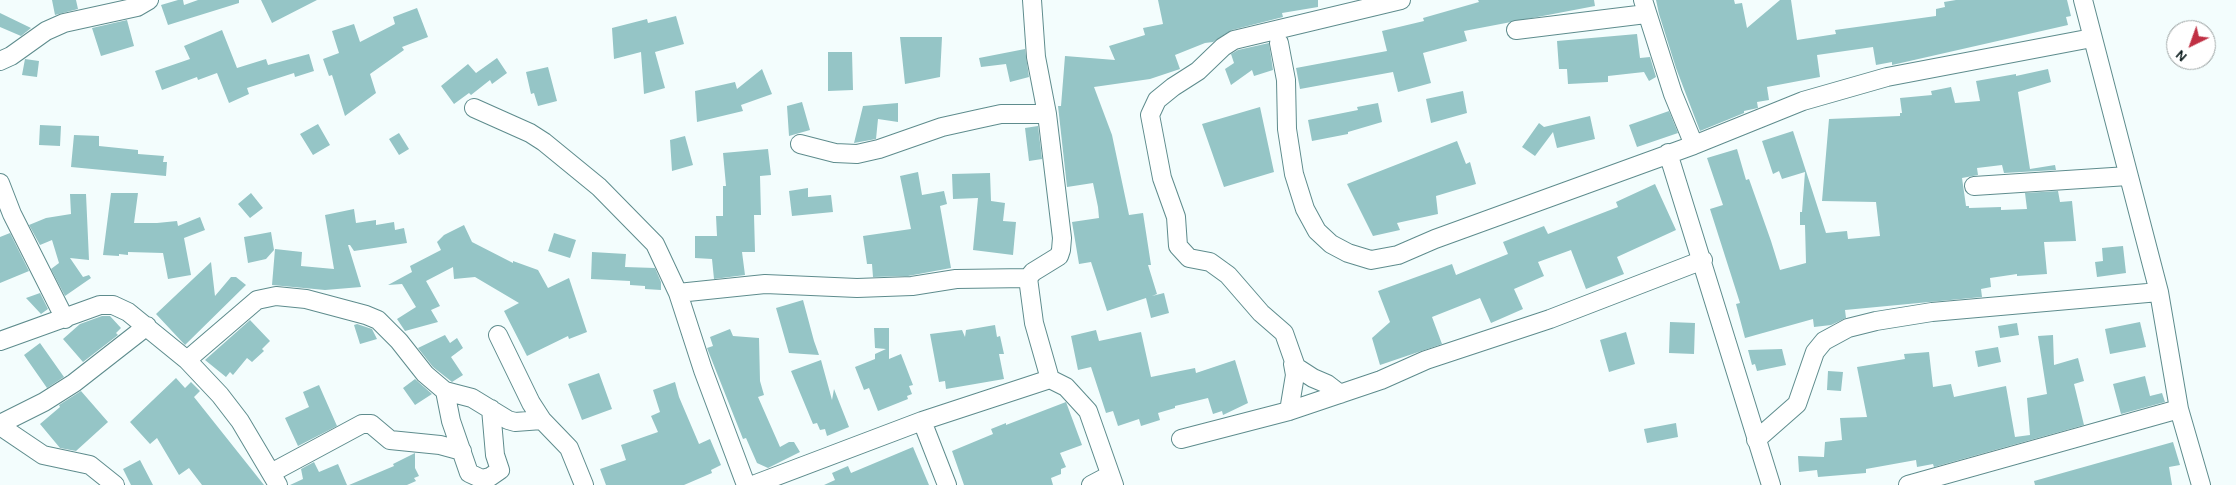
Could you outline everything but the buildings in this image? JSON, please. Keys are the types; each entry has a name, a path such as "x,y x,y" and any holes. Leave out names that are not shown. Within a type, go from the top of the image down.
{"street":[{"path":"0,61 11,56 46,31 64,23 137,7 149,0"},
{"path":"1032,0 1036,57 1047,114 1060,222 1061,250 1058,256 1033,272 1028,278 1034,323 1050,379"},
{"path":"1289,411 1295,375 1284,333 1261,313 1228,276 1210,262 1189,258 1178,246 1176,218 1162,178 1150,115 1157,100 1172,87 1198,71 1223,47 1234,40 1402,0"},
{"path":"2083,0 2159,292 2179,409 2201,485"},
{"path":"1516,30 1644,7 1673,94 1694,144"},
{"path":"1278,43 1286,80 1287,129 1294,174 1305,210 1318,231 1331,244 1348,253 1371,260 1398,255 1435,239 1694,144 1803,101 1887,77 2092,38"},
{"path":"474,108 530,133 570,161 599,187 655,244 678,293 695,347 746,485"},
{"path":"800,144 835,153 856,154 879,149 942,127 1001,114 1047,114"},
{"path":"1668,153 1703,260 1771,485"},
{"path":"1974,186 2128,176"},
{"path":"0,183 16,222 65,319"},
{"path":"1181,439 1289,411 1340,394 1380,380 1426,360 1550,319 1703,260"},
{"path":"678,293 765,284 857,288 912,286 956,279 1028,278"},
{"path":"1756,440 1797,404 1815,352 1824,341 1848,328 1876,320 1924,313 2159,292"},
{"path":"187,360 257,300 276,296 306,299 378,320 399,341 425,374 445,391 472,398 508,420 515,422 542,420"},
{"path":"0,341 100,305 113,305 128,312 187,360 220,395 240,421 274,479 362,424 371,424 390,440 440,446 462,452"},
{"path":"115,485 90,465 44,455 0,425 44,402 74,383 147,326"},
{"path":"498,335 531,403 542,420 569,448 584,485"},
{"path":"1293,364 1299,370 1327,384 1340,394"},
{"path":"753,485 780,480 922,421 1050,379 1066,387 1088,411 1112,480 1090,485"},
{"path":"445,391 451,421 469,473 473,477 482,479 498,473 500,470 495,455 491,409"},
{"path":"1908,485 2179,409"},
{"path":"922,421 947,485"}]}
